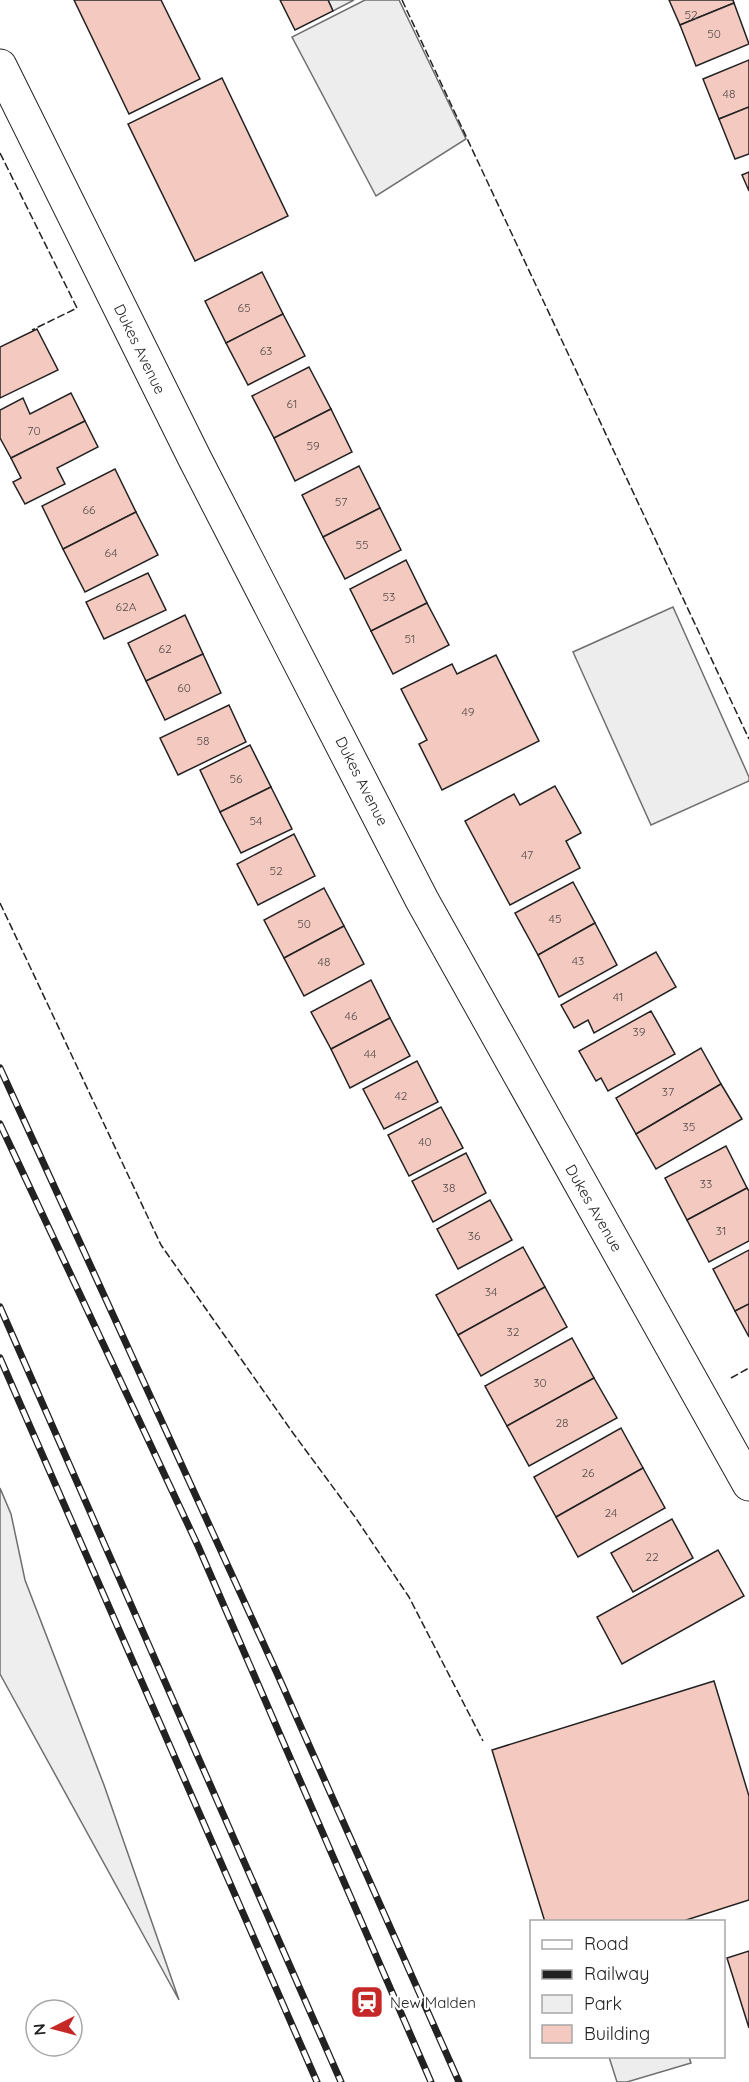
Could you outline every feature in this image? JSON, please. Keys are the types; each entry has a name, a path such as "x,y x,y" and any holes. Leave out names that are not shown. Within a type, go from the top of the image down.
{"street":[{"name":"Dukes Avenue","path":"0,66 195,459 422,900 749,1484"}],"green space":[{"path":"0,1488 11,1514 25,1580 104,1785 179,2000 0,1674"}],"shaded area":[{"path":"328,0 354,0 333,11"},
{"path":"365,0 399,0 466,139 376,196 292,37"},
{"path":"673,607 749,781 651,825 573,652"},
{"path":"609,2058 689,2058 691,2063 627,2082 617,2082"}],"building":[{"path":"74,0 161,0 200,79 129,114"},
{"path":"280,0 328,0 333,11 295,30"},
{"path":"669,0 733,0 734,3 680,25"},
{"path":"734,3 749,44 696,66 680,25"},
{"path":"749,60 749,107 719,119 703,79"},
{"path":"222,78 288,216 195,261 128,124"},
{"path":"749,107 749,154 735,159 719,119"},
{"path":"749,172 749,191 742,175"},
{"path":"262,272 283,314 226,343 205,301"},
{"path":"283,314 305,356 248,385 226,343"},
{"path":"37,329 58,370 0,398 0,347"},
{"path":"309,367 331,409 274,438 252,396"},
{"path":"71,393 85,421 11,458 0,438 0,410 23,398 30,414"},
{"path":"331,409 352,452 295,481 274,438"},
{"path":"85,421 98,447 57,468 65,484 25,504 13,482 21,478 11,458"},
{"path":"359,466 380,508 323,537 302,495"},
{"path":"115,469 136,512 63,549 42,506"},
{"path":"380,508 401,550 345,579 323,537"},
{"path":"136,512 158,555 85,592 63,549"},
{"path":"406,560 427,603 371,631 350,589"},
{"path":"148,573 166,610 104,639 86,602"},
{"path":"427,603 449,645 393,674 371,631"},
{"path":"185,615 203,654 146,681 128,643"},
{"path":"203,654 221,693 165,720 146,681"},
{"path":"496,655 539,741 442,790 419,744 427,740 401,689 452,664 457,674"},
{"path":"229,705 246,742 178,775 160,738"},
{"path":"250,745 271,787 220,812 200,770"},
{"path":"555,786 581,833 566,841 580,868 510,905 465,821 514,794 520,805"},
{"path":"271,787 292,829 241,853 220,812"},
{"path":"294,834 315,876 258,905 237,864"},
{"path":"573,882 595,923 538,955 515,913"},
{"path":"324,888 344,926 284,958 264,920"},
{"path":"595,923 617,965 559,997 538,955"},
{"path":"344,926 364,964 304,996 284,958"},
{"path":"656,952 676,987 594,1033 588,1020 574,1028 561,1005"},
{"path":"371,980 390,1018 331,1049 311,1012"},
{"path":"651,1011 675,1054 608,1091 601,1078 596,1081 579,1051"},
{"path":"390,1018 410,1056 350,1088 331,1049"},
{"path":"701,1048 721,1084 636,1134 616,1098"},
{"path":"417,1061 438,1102 384,1129 363,1089"},
{"path":"721,1084 742,1119 656,1169 636,1134"},
{"path":"441,1107 463,1148 409,1176 388,1135"},
{"path":"726,1146 747,1188 687,1220 665,1178"},
{"path":"466,1153 486,1193 433,1222 412,1181"},
{"path":"747,1188 749,1191 749,1241 709,1262 687,1220"},
{"path":"490,1200 512,1240 458,1269 437,1229"},
{"path":"523,1247 545,1287 458,1335 436,1295"},
{"path":"749,1250 749,1304 735,1311 713,1269"},
{"path":"545,1287 567,1327 481,1376 458,1335"},
{"path":"749,1304 749,1337 735,1311"},
{"path":"572,1338 594,1378 507,1426 485,1386"},
{"path":"594,1378 617,1418 529,1466 507,1426"},
{"path":"621,1428 643,1468 556,1517 534,1477"},
{"path":"643,1468 665,1508 578,1557 556,1517"},
{"path":"672,1519 693,1558 633,1592 611,1553"},
{"path":"718,1550 744,1596 622,1664 597,1617"},
{"path":"714,1681 749,1796 749,1900 686,1920 544,1920 492,1750"},
{"path":"749,1951 749,2028 727,1958"}],"railway":[{"path":"0,1068 276,1671 459,2082"},
{"path":"0,1124 198,1546 431,2082"},
{"path":"0,1307 341,2082"},
{"path":"0,1358 317,2082"}],"fence":[{"path":"402,0 749,739"},
{"path":"0,153 77,308 32,330"},
{"path":"0,903 161,1245 355,1517 409,1597 483,1741"},
{"path":"731,1378 749,1368"}],"place":[{"name":"New Malden","path":"367,2002"}]}
